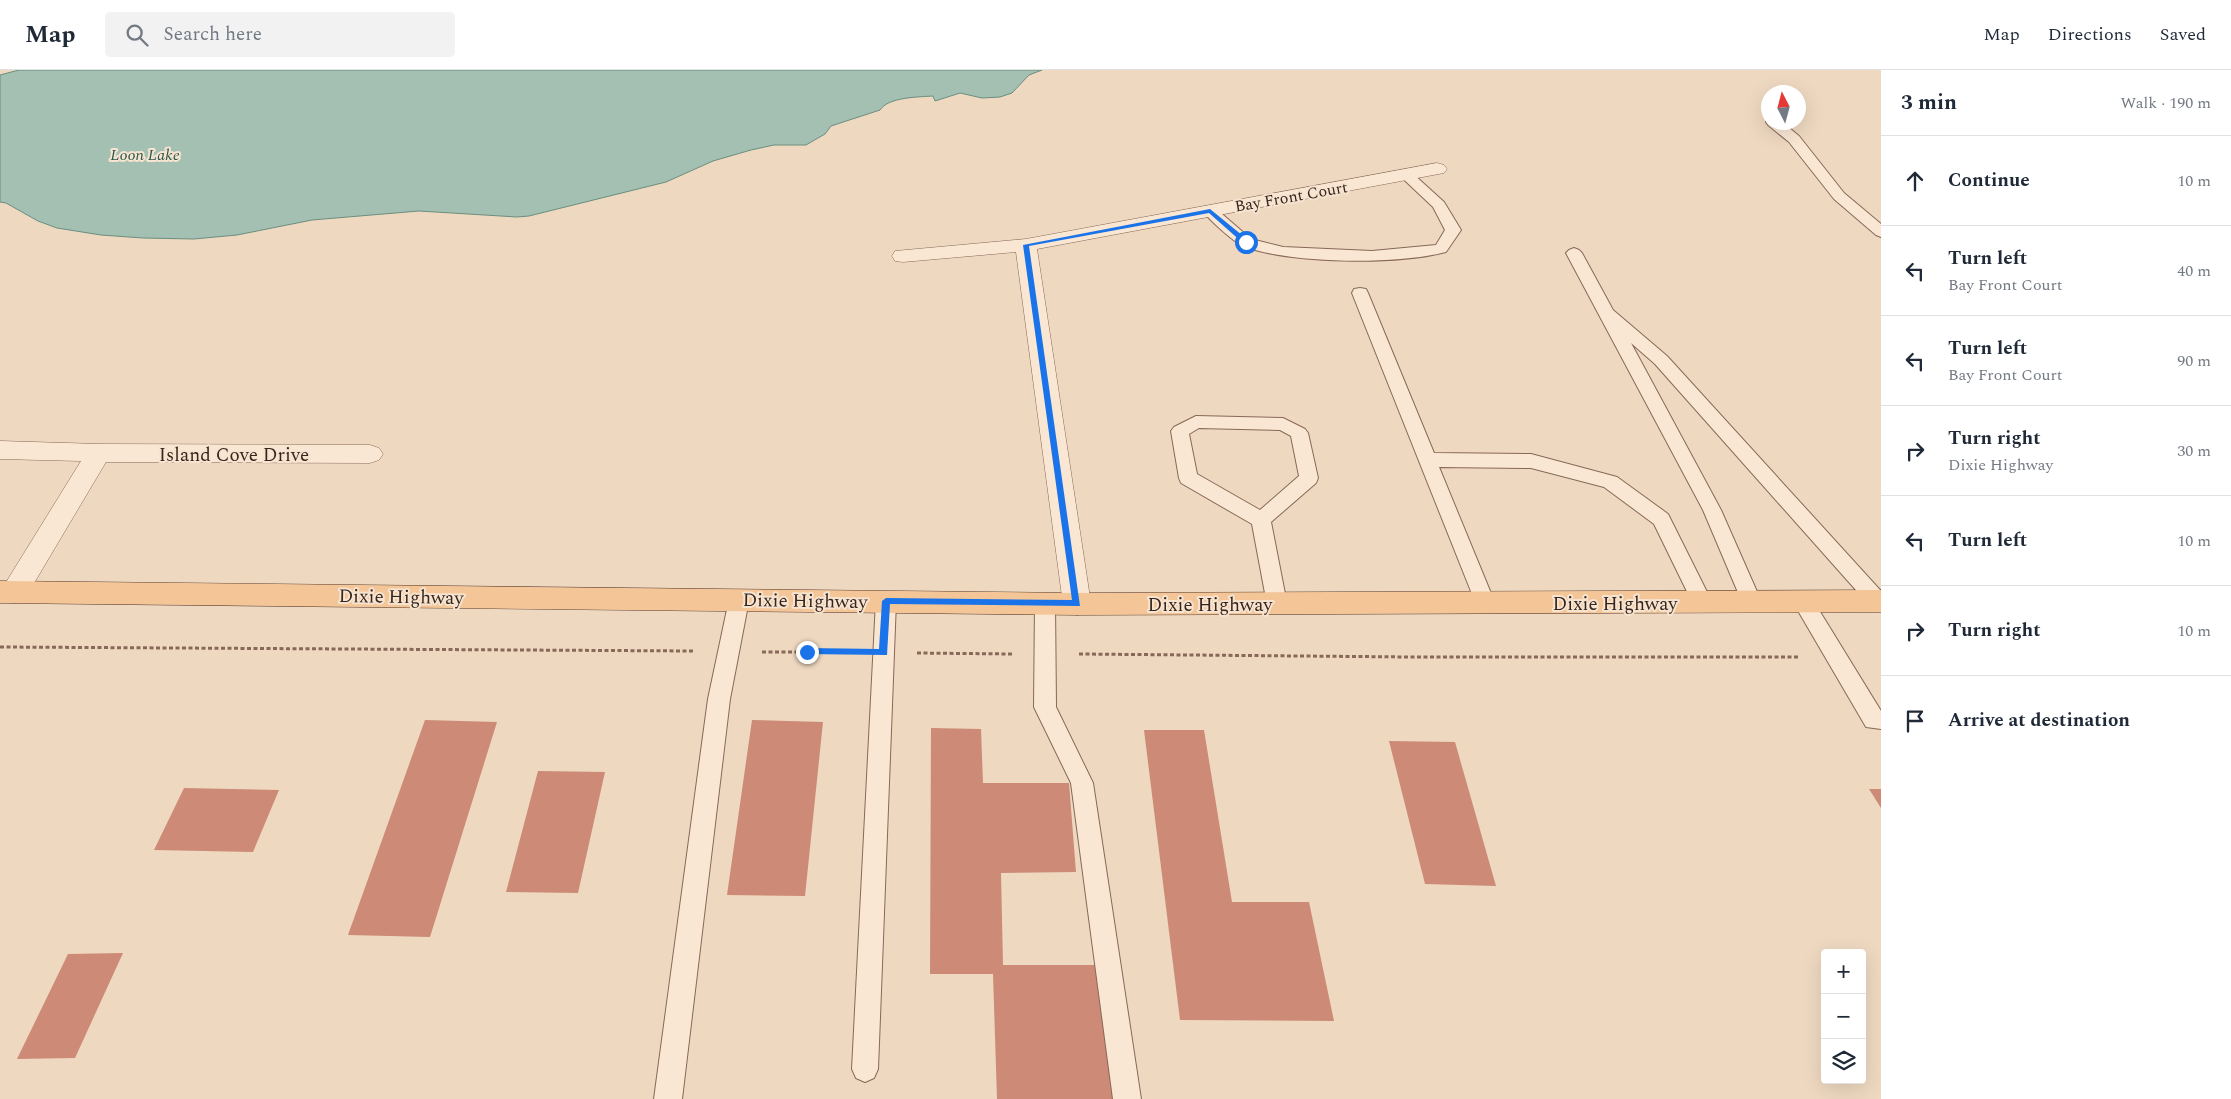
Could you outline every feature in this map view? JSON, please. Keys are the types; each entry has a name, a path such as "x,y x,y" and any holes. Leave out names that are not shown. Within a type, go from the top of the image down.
{"main road":[{"name":"Dixie Highway","path":"7,592 1077,604 1752,603 1879,601"}],"street":[{"name":"Bay Front Court","path":"903,256 1026,245 1437,169"},
{"path":"1026,245 1077,604"},
{"name":"Island Cove Drive","path":"0,450 99,454 370,454"},
{"path":"7,592 99,454"}],"lane":[{"path":"1783,130 1794,139 1839,196 1881,232"},
{"path":"1210,211 1246,242 1282,252 1372,256 1441,250 1453,230 1439,204 1406,175"},
{"path":"1574,253 1712,510 1752,603"},
{"path":"1360,293 1485,603"},
{"path":"1606,313 1661,360 1879,601"},
{"path":"1260,520 1309,478 1299,433 1282,424 1206,422 1196,422 1180,431 1188,478 1260,520 1277,604"},
{"path":"1427,460 1531,462 1610,482 1661,519 1702,602"},
{"path":"668,1099 719,699 739,600"},
{"path":"865,1069 886,601"},
{"path":"1804,602 1874,720 1881,720"},
{"path":"1045,603 1045,707 1082,783 1127,1099"}],"path":[{"path":"0,647 1401,657 1837,657"}],"water":[{"name":"Loon Lake","path":"19,70 1042,70 1029,75 1012,93 1000,97 982,98 960,93 935,101 933,96 897,100 890,102 880,110 831,126 825,134 806,145 774,145 751,150 713,161 666,182 529,216 517,217 419,211 312,220 237,235 194,239 101,235 57,228 38,221 6,203 0,202 0,75"}],"building":[{"path":"425,720 497,722 430,937 348,935"},
{"path":"752,720 823,722 805,896 727,895"},
{"path":"931,728 981,729 983,783 1069,783 1076,872 1001,873 1003,965 1106,965 1118,1099 997,1099 993,974 930,974"},
{"path":"1144,730 1204,730 1232,902 1309,902 1334,1021 1180,1020"},
{"path":"1389,741 1455,742 1496,886 1425,884"},
{"path":"538,771 605,772 578,893 506,892"},
{"path":"184,788 279,790 253,852 154,850"},
{"path":"1869,789 1881,789 1881,808"},
{"path":"123,953 75,1058 17,1059 68,954"}],"route":[{"path":"807,652 884,652 886,601 1077,604 1026,245 1210,211 1246,242"}]}
